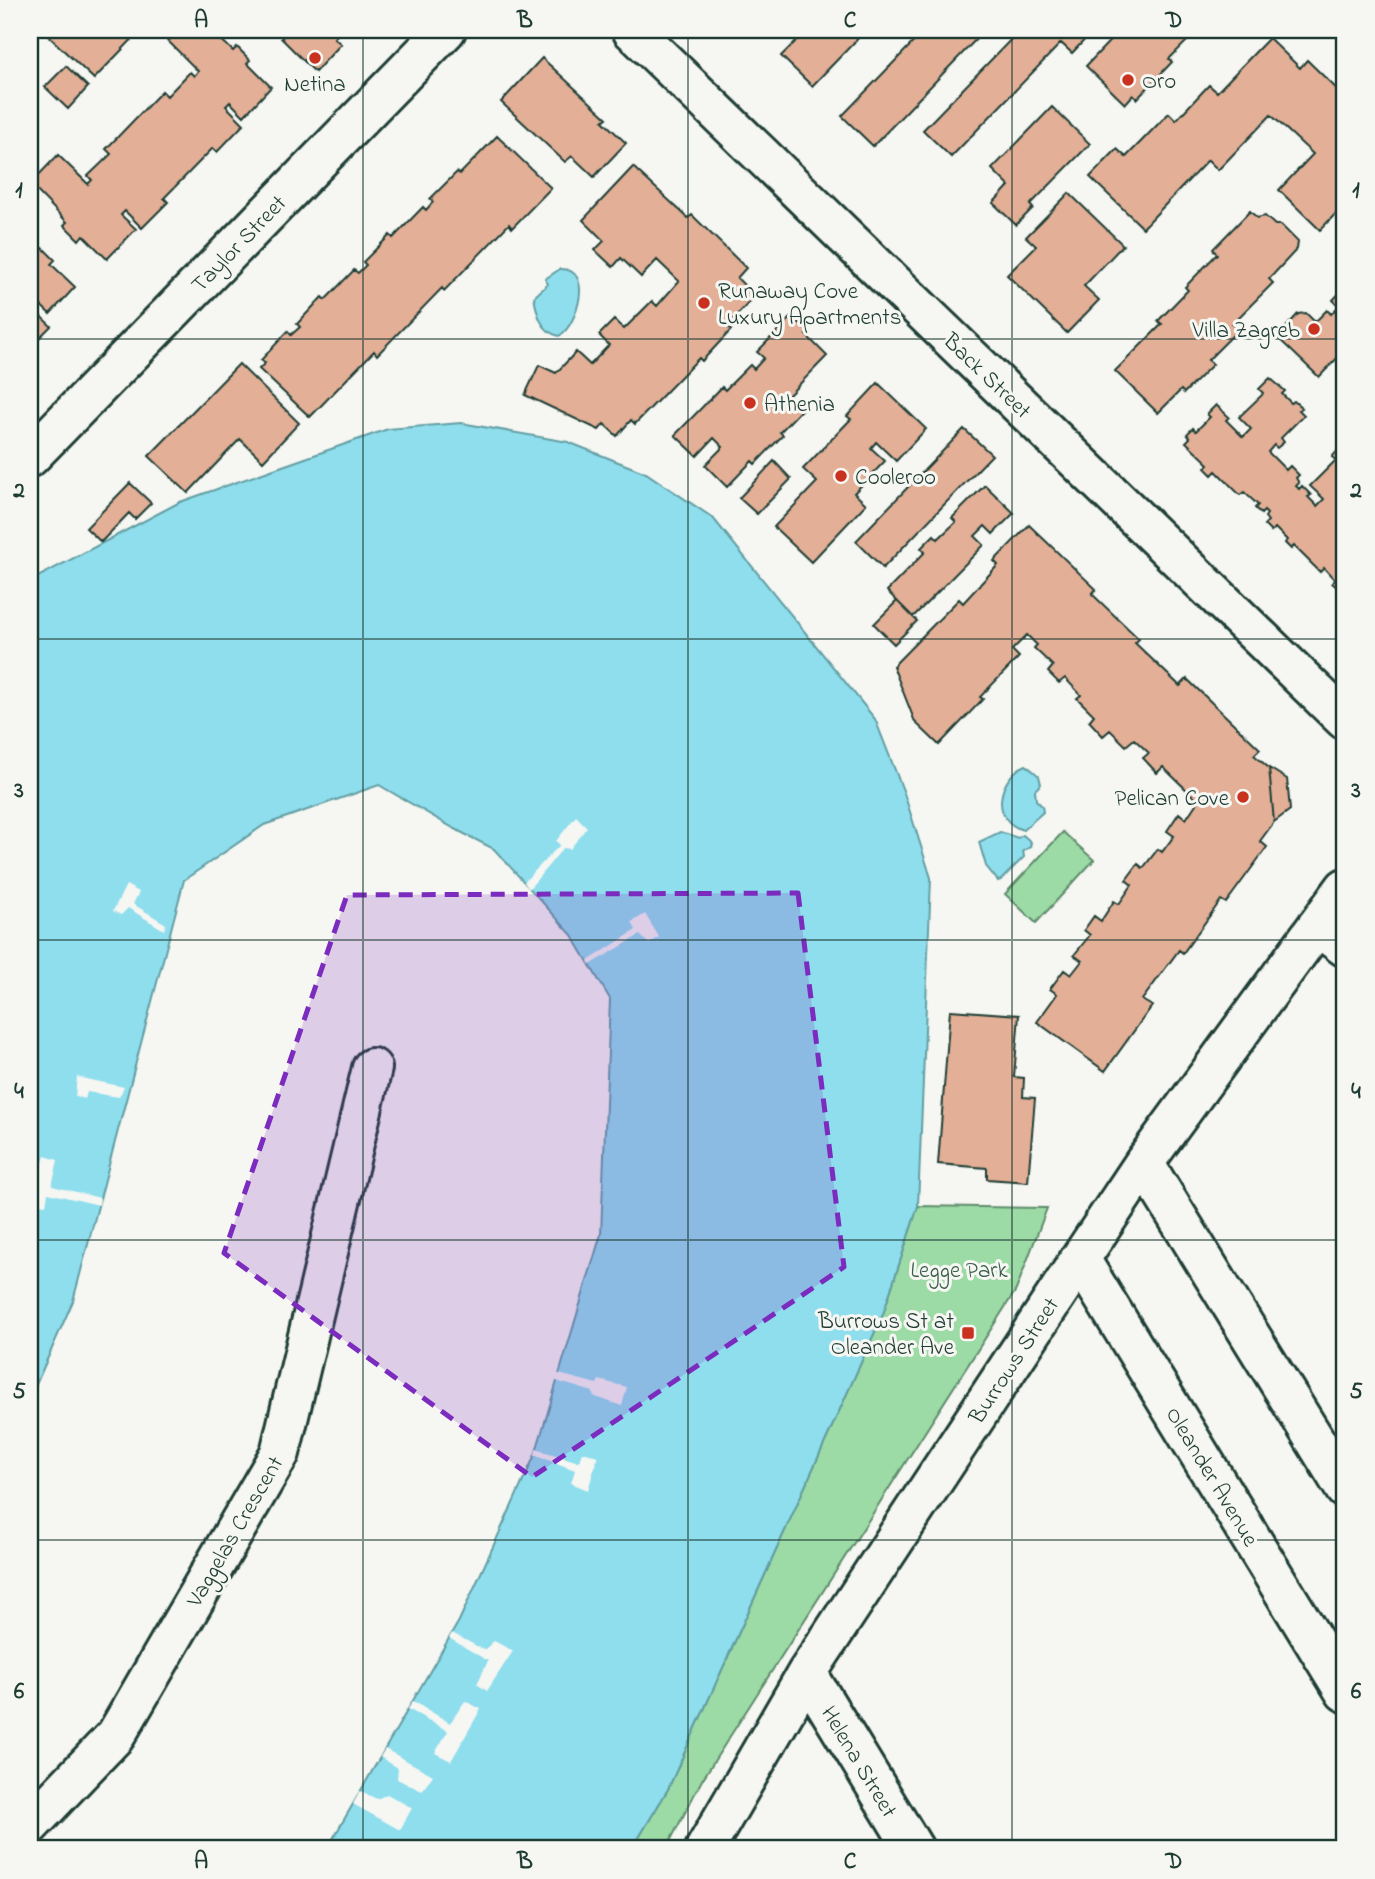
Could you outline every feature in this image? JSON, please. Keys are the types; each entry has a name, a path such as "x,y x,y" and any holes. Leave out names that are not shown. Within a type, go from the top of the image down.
{"street":[{"name":"Taylor Street","path":"30,457 446,30"},
{"name":"Back Street","path":"632,30 1345,720"},
{"name":"Burrows Street","path":"705,1849 807,1673 1144,1163 1331,937 1345,888"},
{"name":"Vaggelas Crescent","path":"30,1825 116,1735 279,1454 372,1068"},
{"path":"1144,1163 1345,1489"},
{"name":"Oleander Avenue","path":"1080,1259 1345,1692"},
{"name":"Helena Street","path":"807,1673 914,1849"}],"highlighted area":[{"path":"798,893 844,1267 532,1477 224,1253 347,895"}],"green space":[{"path":"1063,832 1094,860 1036,923 1005,894"},
{"name":"Legge Park","path":"918,1206 1047,1208 1016,1290 702,1780 666,1849 632,1849 668,1789 883,1314"}],"water":[{"path":"560,269 571,271 580,287 572,321 559,336 544,326 538,316 534,297 548,284 545,279"},
{"path":"461,423 568,442 646,473 713,518 875,719 904,793 931,878 918,1206 883,1314 668,1789 632,1849 327,1849 459,1621 535,1455 601,1234 610,999 572,935 494,849 379,785 264,825 184,880 73,1301 30,1398 30,581 180,502 388,429"},
{"path":"1026,765 1039,776 1041,784 1035,790 1036,800 1042,806 1043,812 1023,830 1012,825 1005,817 1001,798 1009,779"},
{"path":"1000,832 1018,838 1023,835 1031,842 1030,847 1023,851 1024,857 998,881 986,866 979,842"}],"pier":[{"path":"576,816 587,827 570,849 563,848 529,889 524,882 560,845 556,841"},
{"path":"126,885 139,892 133,904 166,924 164,930 128,908 121,915 113,911"},
{"path":"645,914 659,937 649,944 640,935 590,965 588,961 636,930 632,922"},
{"path":"77,1077 124,1087 119,1097 87,1092 85,1099 75,1096"},
{"path":"45,1156 58,1160 52,1186 100,1198 99,1205 48,1193 46,1205 31,1203"},
{"path":"555,1373 597,1384 599,1380 627,1387 622,1406 593,1396 593,1392 553,1380"},
{"path":"536,1449 579,1462 582,1452 598,1456 588,1490 571,1483 575,1470 535,1455"},
{"path":"452,1633 484,1650 494,1641 513,1651 487,1691 477,1684 488,1661 449,1638"},
{"path":"413,1701 450,1723 465,1701 481,1709 451,1761 435,1753 448,1731 408,1709"},
{"path":"385,1749 433,1775 422,1791 397,1779 398,1768 380,1757"},
{"path":"360,1791 377,1799 387,1794 412,1808 400,1830 353,1804"}],"building":[{"path":"42,30 141,30 94,79"},
{"path":"179,30 211,30 233,51 237,47 250,60 247,63 271,87 244,116 230,102 226,106 244,124 217,152 213,148 164,198 168,202 142,228 125,211 121,215 136,229 107,259 83,235 79,240 64,225 67,222 30,184 58,155 88,184 92,180 88,176 111,154 106,149 162,91 167,96 190,72 194,76 198,71 168,41"},
{"name":"Netina","path":"289,30 342,30 334,38 341,44 315,72 281,38"},
{"path":"807,30 866,30 812,86 781,56"},
{"path":"925,30 985,30 873,146 842,116"},
{"path":"1020,30 1094,30 1072,53 1061,43 951,157 923,130"},
{"name":"Oro","path":"1120,30 1198,30 1169,59 1172,62 1137,99 1133,95 1125,104 1086,66"},
{"path":"1269,38 1300,68 1307,60 1345,97 1345,204 1320,230 1279,190 1313,154 1271,115 1218,170 1208,160 1143,228 1090,177 1117,149 1126,157 1169,113 1176,120 1209,85 1217,92"},
{"path":"542,58 607,118 603,121 626,143 594,177 572,156 565,162 501,102"},
{"path":"66,66 88,87 68,109 45,87"},
{"path":"1052,107 1090,144 1030,205 1033,208 1016,225 993,203 1009,186 992,169"},
{"path":"497,136 551,188 512,228 509,224 444,291 442,288 377,355 374,351 310,417 259,369 265,363 261,360 288,331 291,335 300,327 297,324 322,297 325,300 354,270 358,273 366,265 363,262 390,235 393,238 423,207 426,210 433,202 430,199 457,172 460,174"},
{"name":"Runaway Cove Luxury Apartments","path":"633,167 688,218 692,215 746,268 737,278 755,296 727,326 731,330 702,361 699,358 635,424 631,420 617,436 604,424 599,430 525,395 539,365 556,373 576,352 590,365 609,345 599,335 614,320 624,329 652,301 657,306 679,281 657,260 641,277 621,258 613,267 595,250 604,241 583,220"},
{"path":"1069,193 1123,245 1084,286 1099,300 1067,333 1007,275 1036,246 1026,237"},
{"path":"1250,211 1257,218 1265,216 1275,225 1281,225 1298,242 1297,249 1269,279 1273,283 1232,324 1238,330 1208,360 1213,364 1184,393 1181,390 1158,413 1115,371 1162,324 1158,321 1188,290 1185,287 1217,254 1213,249"},
{"path":"30,243 39,252 43,248 55,260 51,264 75,287 50,314 37,302 32,308 51,326 30,347"},
{"name":"Villa Zagreb","path":"1345,287 1345,350 1319,377 1277,337 1298,314 1306,313 1315,322 1327,310 1331,314 1339,306 1333,300"},
{"name":"Athenia","path":"792,316 827,356 787,397 801,410 780,432 783,435 755,464 752,461 727,487 705,465 723,447 714,438 697,456 675,435 722,387 725,390 750,365 754,369 764,358 757,352"},
{"path":"239,364 299,423 263,461 240,439 188,493 149,456"},
{"path":"1270,378 1285,391 1282,394 1291,403 1294,401 1302,408 1299,410 1304,415 1281,438 1284,442 1277,448 1274,445 1268,452 1286,470 1290,466 1299,475 1296,478 1299,483 1296,486 1299,489 1302,486 1317,506 1324,499 1310,486 1336,460 1332,457 1342,446 1345,449 1345,590 1343,587 1340,590 1332,583 1335,580 1324,568 1320,572 1294,546 1291,549 1285,543 1287,540 1275,528 1271,532 1264,525 1268,521 1265,517 1267,514 1264,511 1261,514 1255,508 1258,505 1244,492 1240,495 1216,471 1212,475 1205,468 1209,464 1186,442 1190,438 1187,434 1193,428 1196,431 1210,417 1207,414 1216,405 1229,417 1226,420 1243,437 1251,429 1239,417 1262,395 1259,389"},
{"name":"Cooleroo","path":"878,383 926,429 896,461 876,442 871,448 885,461 854,493 866,504 811,562 774,527 817,482 803,469 851,419 847,416"},
{"path":"964,429 992,455 883,568 856,541"},
{"path":"774,461 791,479 757,514 739,498"},
{"path":"130,483 151,503 135,519 129,513 101,542 86,528"},
{"path":"985,485 1014,513 993,534 985,526 975,536 984,545 913,617 887,591 925,552 921,548 934,535 938,539 956,522 952,518"},
{"path":"1029,525 1096,589 1092,594 1139,639 1135,643 1180,686 1187,679 1260,749 1254,755 1269,768 1274,822 1260,841 1267,847 1226,903 1221,900 1183,953 1179,950 1142,1000 1152,1006 1105,1071 1037,1022 1057,994 1050,989 1064,970 1071,975 1082,961 1074,955 1090,935 1084,930 1094,916 1101,921 1114,901 1119,904 1132,885 1126,880 1138,864 1143,868 1158,849 1162,852 1174,836 1167,831 1179,813 1186,819 1198,801 1163,767 1157,773 1143,758 1149,753 1134,739 1126,746 1110,730 1103,736 1089,721 1094,715 1077,698 1081,695 1065,678 1059,683 1048,672 1053,666 1034,648 1037,645 1027,635 1012,650 1019,657 939,745 915,722 893,666 959,599 963,603 998,565 994,561"},
{"path":"897,601 917,621 894,644 874,624"},
{"path":"1269,768 1287,779 1290,810 1274,822"},
{"path":"950,1010 1019,1015 1014,1077 1024,1078 1023,1097 1035,1098 1028,1182 987,1179 987,1168 938,1164"}],"place":[{"name":"Netina","path":"315,58"},
{"name":"Oro","path":"1128,80"},
{"name":"Runaway Cove Luxury Apartments","path":"704,303"},
{"name":"Villa Zagreb","path":"1314,329"},
{"name":"Athenia","path":"750,403"},
{"name":"Cooleroo","path":"841,476"},
{"name":"Pelican Cove","path":"1243,797"},
{"name":"Burrows St at Oleander Ave","path":"968,1333"}]}
